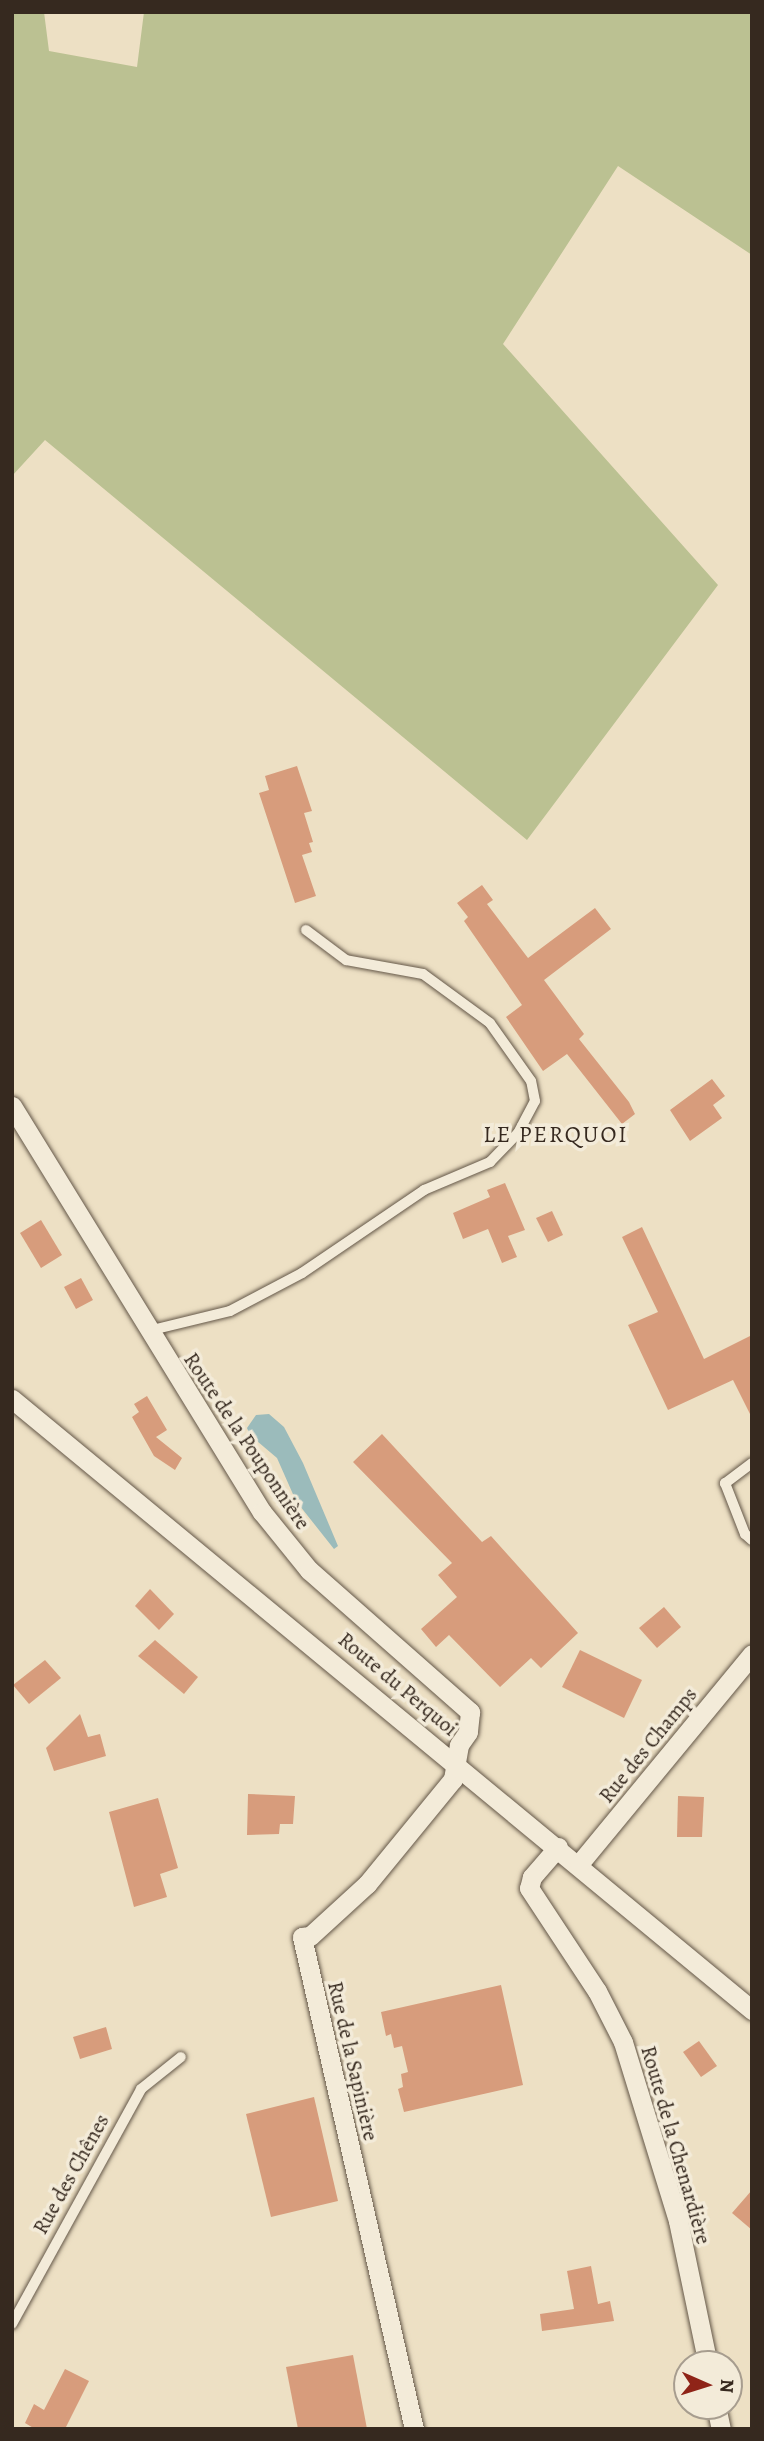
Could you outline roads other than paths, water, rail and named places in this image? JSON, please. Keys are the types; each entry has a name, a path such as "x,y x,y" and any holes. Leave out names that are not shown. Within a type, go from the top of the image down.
{"street":[{"name":"Route de la Pouponnière","path":"12,1106 148,1331 262,1512 309,1570 470,1712 468,1732 455,1760"},
{"name":"Route du Perquoi","path":"12,1399 455,1760 752,2010"},
{"name":"Rue des Champs","path":"579,1864 752,1654"},
{"name":"Rue de la Sapinière","path":"414,2429 302,1937 310,1936 367,1884 453,1779 455,1760"},
{"name":"Route de la Chenardière","path":"558,1847 532,1877 529,1888 597,1991 623,2042 678,2221 705,2350"}],"lane":[{"path":"148,1331 230,1311 302,1273 424,1190 490,1162 518,1133 535,1101 531,1081 489,1023 423,974 346,960 306,930"},
{"path":"752,1464 725,1483 745,1534 752,1540"},
{"name":"Rue des Chênes","path":"12,2324 141,2089 181,2057"}],"water":[{"path":"269,1414 284,1427 303,1463 338,1546 334,1549 296,1501 277,1458 250,1435 247,1428 256,1415"}],"district":[{"name":"LE PERQUOI","path":"556,1135"}]}
